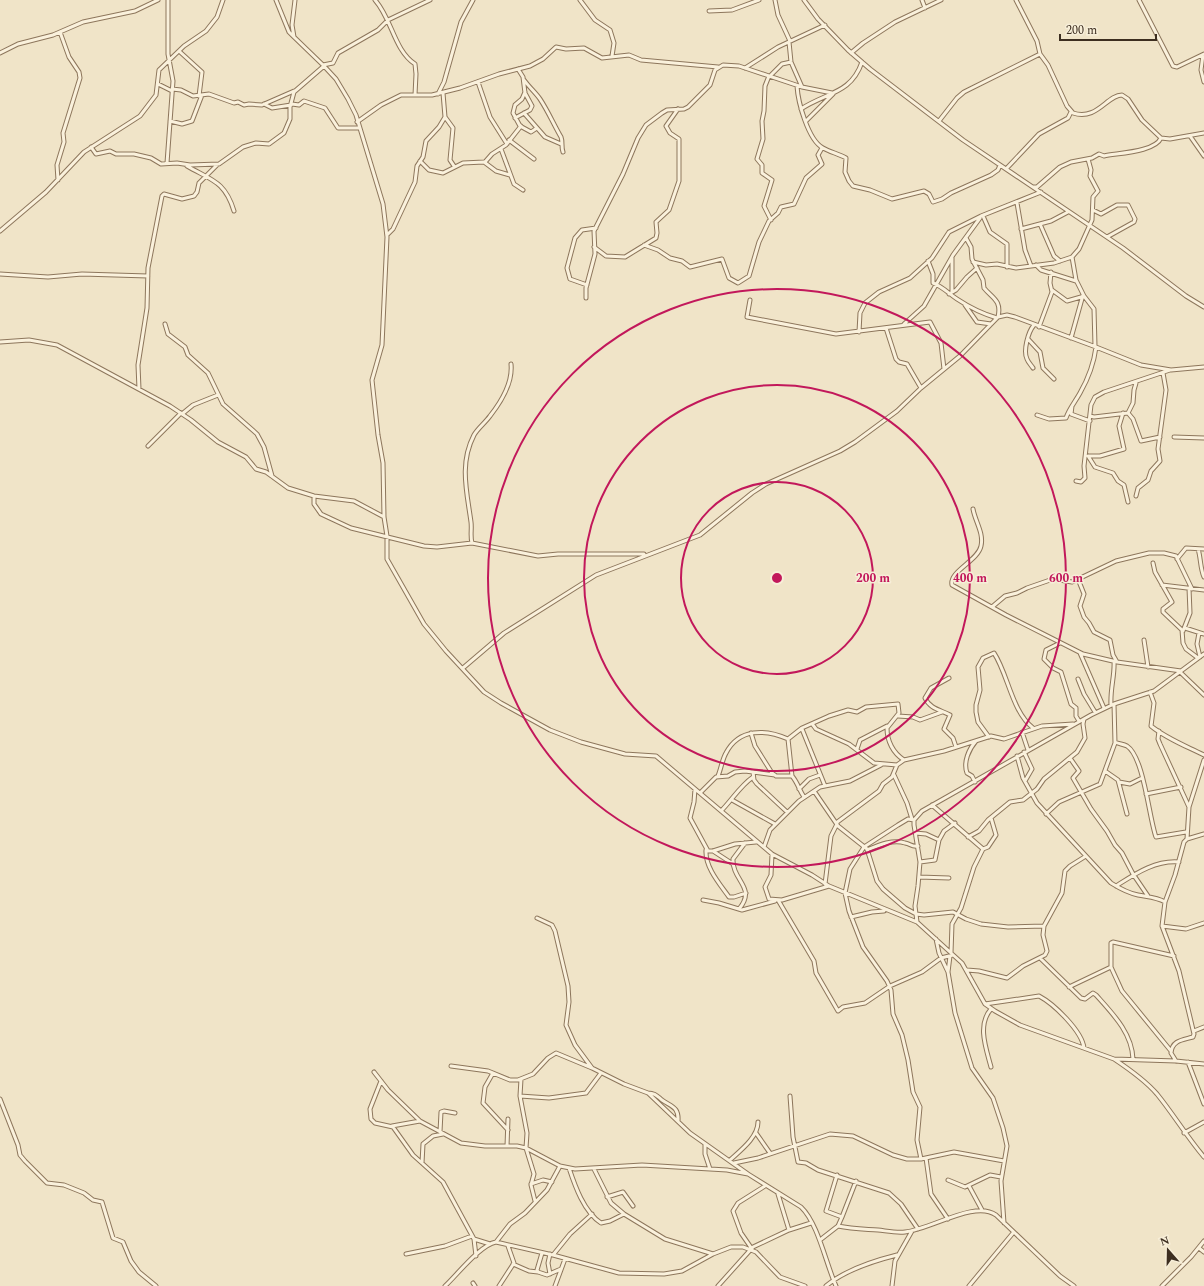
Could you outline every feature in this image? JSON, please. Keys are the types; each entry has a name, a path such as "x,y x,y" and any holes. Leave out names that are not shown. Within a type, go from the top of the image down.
{"street":[{"path":"0,53 18,44 60,32 88,20 135,11 158,0"},
{"path":"167,163 173,75 169,59 168,0"},
{"path":"0,231 58,180 76,160 91,147 140,116 154,100 158,84 159,70 169,59 206,32 217,16 223,0"},
{"path":"276,0 289,32 323,65 345,94 357,122 383,204 387,235 382,345 372,380 378,435 383,463 384,517 387,536 387,559 424,624 446,651 492,697 550,730 606,750 634,756 656,756 772,854 812,875 825,884 887,911 917,922 936,938 967,970 985,1004 991,1009 1020,1025 1114,1059 1133,1072 1156,1093 1184,1133 1204,1157"},
{"path":"294,37 292,25 295,0"},
{"path":"375,0 388,20 404,54 409,61 415,64 415,95"},
{"path":"422,0 424,4"},
{"path":"139,389 138,365 148,308 148,276 162,195 182,199 192,197 196,194 199,183 217,165 243,147 256,143 269,144 281,136 287,129 293,94 323,65 333,62 338,53 378,30 388,20 430,0"},
{"path":"438,94 444,82 462,22 473,0"},
{"path":"580,0 595,20 610,30 614,43 612,56"},
{"path":"709,11 732,10 759,0"},
{"path":"775,0 779,17 789,41 791,62 802,87"},
{"path":"804,0 825,26 851,53 862,62 1000,165 1034,187 1204,307"},
{"path":"922,0 925,8"},
{"path":"851,53 863,43 895,22 941,0"},
{"path":"1016,0 1037,41 1040,54 1048,65 1071,112 1076,114 1095,112 1116,96 1122,95 1128,99 1142,120 1161,138"},
{"path":"1139,0 1173,66 1177,67 1203,54"},
{"path":"745,68 789,41 825,26"},
{"path":"58,180 57,165 64,142 63,133 80,78 79,72 69,57 60,32"},
{"path":"357,122 381,105 396,97 404,95 443,93 530,66 543,59 556,47 566,49 575,47 584,48 602,58 629,55 641,60 718,67 730,64 797,86 833,93"},
{"path":"170,121 182,124 191,123 194,119 201,96 202,72 179,51"},
{"path":"939,120 957,98 964,92 1040,54"},
{"path":"1203,54 1201,70 1204,82"},
{"path":"771,220 764,206 772,180 762,173 762,165 757,160 763,139 762,121 765,86 769,76 782,64 791,62"},
{"path":"801,109 852,82 862,62"},
{"path":"586,298 587,285 592,270 596,228 623,174 639,135 646,125 667,110 688,107 710,85 718,67"},
{"path":"518,69 524,80 540,98 561,139 563,152"},
{"path":"515,118 532,109 525,92 524,80"},
{"path":"478,82 490,117 507,144"},
{"path":"158,84 172,90 181,90 191,96 212,95 244,105 264,104 272,108 299,105 304,101 325,108 338,128 359,128"},
{"path":"797,86 801,109 811,134 822,148 846,158 845,172 852,185 892,199 924,191 929,194 932,201 937,201 951,193 991,176 998,170 1000,165"},
{"path":"264,104 275,97 296,90"},
{"path":"525,92 522,99 514,107 515,118 521,126 531,132 537,128"},
{"path":"443,93 445,117 453,128 450,152 451,162 454,166"},
{"path":"805,121 833,93"},
{"path":"594,248 606,256 628,256 656,238 656,222 669,210 679,181 679,139 670,133 666,126 673,114 678,109"},
{"path":"1006,169 1037,136 1068,118 1071,112"},
{"path":"524,113 546,138 561,144"},
{"path":"387,235 393,229 414,185 417,166 423,157 426,141 439,127 445,117"},
{"path":"485,162 492,154 507,144 521,126"},
{"path":"1034,187 1037,187 1064,164 1099,154 1104,156 1141,150 1158,142 1161,138 1190,136 1204,133"},
{"path":"1190,136 1204,156"},
{"path":"509,140 534,159"},
{"path":"91,147 96,154 110,151 119,155 134,154 153,159 161,164 217,165"},
{"path":"644,245 658,250 670,258 682,261 690,267 722,259 729,278 734,282 740,283 749,276 757,245 771,220 778,213 781,206 790,206 796,202 806,178 822,164 818,155 822,148"},
{"path":"501,149 515,186 523,190"},
{"path":"973,262 986,266 997,264 1007,267 1031,266 1060,261 1072,257 1079,249 1088,225 1092,220 1093,197 1098,191 1090,176 1091,170 1088,158"},
{"path":"420,161 429,170 440,172 446,172 454,166 471,162 485,162 496,171 510,175"},
{"path":"184,164 225,190 234,211"},
{"path":"859,332 860,313 864,303 879,292 908,280 938,250 949,232 982,216 1041,192"},
{"path":"1017,203 1025,250 1031,266"},
{"path":"1093,210 1101,214 1120,204 1128,205 1131,209 1135,220 1134,222 1107,238"},
{"path":"1021,229 1060,217 1068,212"},
{"path":"904,324 924,306 952,258 982,216"},
{"path":"982,216 990,232 1007,244 1007,267"},
{"path":"1040,224 1054,256 1060,261"},
{"path":"587,285 570,279 566,268 573,244 578,234 582,230 596,228"},
{"path":"463,668 504,633 601,572 700,535 752,493 766,484 840,451 889,418 921,388 974,344 998,318 999,308 994,296 985,290 983,280 973,262 972,249 966,238"},
{"path":"1037,415 1049,419 1064,419 1087,378 1094,360 1096,346 1095,312 1093,307 1083,296 1076,281 1072,257"},
{"path":"951,293 952,258"},
{"path":"928,261 933,274 932,282 944,288 965,305 977,322 991,324"},
{"path":"1036,265 1041,270 1076,281"},
{"path":"951,293 956,290 977,268"},
{"path":"1038,326 1048,304 1052,290 1050,283 1051,272"},
{"path":"0,274 48,277 82,274 148,276"},
{"path":"1052,290 1067,301 1083,296"},
{"path":"1071,338 1083,296"},
{"path":"750,300 746,317 833,334 859,332 919,322 932,324 942,346 944,369"},
{"path":"965,305 976,308 982,314 998,318 1007,316 1038,326 1096,346 1141,365 1171,370 1204,368"},
{"path":"165,324 168,334 185,347 189,356 208,373 223,404 257,434 264,447 272,476"},
{"path":"1033,368 1026,356 1030,330 1034,325"},
{"path":"886,328 896,359 899,362 907,364 921,388"},
{"path":"1028,339 1040,352 1043,368 1054,379"},
{"path":"0,342 29,340 50,343 73,353 182,413 218,442 246,457 256,468 272,476 288,488 314,496 354,501 384,517"},
{"path":"472,543 471,520 465,488 467,455 474,434 491,415 507,389 512,376 511,364"},
{"path":"1076,481 1082,482 1085,478 1084,466 1093,401 1099,394 1171,370"},
{"path":"1136,496 1138,488 1148,480 1151,471 1159,463 1158,449 1166,395 1163,373"},
{"path":"1128,413 1133,403 1136,382"},
{"path":"148,446 157,440 182,413 193,406 218,395"},
{"path":"1072,406 1072,414 1090,421"},
{"path":"1128,413 1133,419 1141,441 1160,437"},
{"path":"1090,416 1094,417 1128,413"},
{"path":"1088,456 1100,456 1124,449 1119,431 1119,423 1123,414"},
{"path":"1174,436 1204,438"},
{"path":"1087,448 1088,456 1095,467 1111,472 1124,485 1128,502"},
{"path":"314,496 314,504 316,509 330,520 351,528 387,536 404,542 437,547 472,543 542,556 558,554 646,554"},
{"path":"973,509 980,531 981,547 971,560 954,576 951,584 1079,652 1115,662 1180,672 1204,695"},
{"path":"1177,558 1186,548 1204,549"},
{"path":"1198,549 1202,559 1201,569 1204,577"},
{"path":"992,607 1005,596 1053,578 1072,582 1116,561 1149,553 1170,554 1177,558 1190,588 1190,613 1184,630 1183,642 1186,649 1199,658"},
{"path":"1153,563 1154,572 1172,602 1163,609 1163,612 1184,630 1204,634"},
{"path":"1046,814 1059,802 1099,785 1115,742 1113,704 1110,689 1115,662 1110,640 1095,634 1084,617 1080,606 1084,594 1078,579"},
{"path":"1162,585 1204,590"},
{"path":"1199,632 1197,644 1199,658"},
{"path":"1144,640 1148,667"},
{"path":"1060,643 1047,648 1044,659 1053,668 1061,672 1071,704 1076,708 1076,716 1078,721"},
{"path":"1079,652 1084,660 1089,677 1101,698 1104,708"},
{"path":"989,737 977,719 976,705 980,690 978,669 983,658 994,653 1026,722 1033,728"},
{"path":"922,1159 917,1140 920,1107 913,1092 902,1035 894,1014 893,995 890,986 863,947 851,917 845,893 850,869 866,848 898,825 913,820 922,811 932,805 975,782 1078,721 1113,704 1150,692 1204,654"},
{"path":"949,678 934,686 926,696 928,703 950,715 944,729 953,738 956,747"},
{"path":"1078,679 1084,694 1096,712"},
{"path":"1150,692 1154,703 1150,725 1169,739 1204,755"},
{"path":"788,739 802,729 829,716 846,711 855,712 866,707 883,707 895,703 898,704 900,707 898,716 889,726 860,740 857,749"},
{"path":"898,716 912,717 920,720 942,712"},
{"path":"968,837 979,831 991,818 1010,802 1023,800 1039,788 1044,779 1077,752 1085,738 1082,724 1085,718"},
{"path":"813,724 816,729 857,749 874,763 880,765 897,765 904,760 989,737 1004,739 1033,728 1050,725 1074,724"},
{"path":"889,726 887,733 891,747 904,760"},
{"path":"802,729 812,750 820,776 825,786"},
{"path":"700,793 718,776 728,749 737,740 752,733 769,732 788,739"},
{"path":"1022,732 1032,769 1025,781"},
{"path":"1158,732 1160,744 1189,807"},
{"path":"752,733 755,746 775,775"},
{"path":"788,739 792,776 804,797"},
{"path":"975,782 972,776 967,773 965,766 970,750 976,741"},
{"path":"1115,742 1130,749 1142,778 1156,837 1186,832"},
{"path":"1017,756 1025,781 1031,793 1046,814 1116,886 1137,895 1148,896 1165,902"},
{"path":"1070,758 1079,771 1073,778 1080,793 1107,831 1114,845 1122,853 1133,874 1148,896"},
{"path":"1187,839 1186,832 1189,807 1204,760"},
{"path":"764,847 768,834 775,824 804,797 825,786 850,781 880,765"},
{"path":"825,884 831,836 837,824 873,796 894,775 897,765"},
{"path":"1105,771 1117,777 1127,814"},
{"path":"718,776 728,776 738,772 753,772 792,776"},
{"path":"753,772 753,777 756,784 787,812"},
{"path":"894,775 913,820 918,846 920,862 915,906 917,922"},
{"path":"799,789 809,780 820,776"},
{"path":"721,811 732,800 742,786 753,777"},
{"path":"1119,782 1130,784 1142,778"},
{"path":"1146,794 1181,787"},
{"path":"695,789 694,802 690,818 696,826 706,850 708,864 729,897 732,898 746,893"},
{"path":"814,791 837,824 866,848 877,881 882,889 898,903 916,914 930,914 948,911 957,913 966,919 981,924 1044,926"},
{"path":"732,800 775,824"},
{"path":"932,805 955,823 968,837 983,849"},
{"path":"991,818 996,835 988,847 983,849 974,867 961,908 957,913 951,928 951,954 948,972 952,1000 972,1068 989,1090 1000,1117 1007,1146 1001,1177 1004,1223"},
{"path":"920,862 935,860 939,840 944,831 955,823"},
{"path":"915,833 926,834 939,840"},
{"path":"1171,1051 1173,1046 1179,1040 1193,1037 1194,1031 1174,956 1165,938 1162,926 1165,902 1179,862 1183,845 1187,839 1204,834"},
{"path":"706,850 713,851 745,843 756,842"},
{"path":"738,909 745,901 746,893 733,864 734,857 745,843"},
{"path":"866,848 888,843 905,843 911,846 918,846"},
{"path":"713,851 733,864"},
{"path":"772,854 771,875 765,888 768,898 777,900 814,961 816,974 838,1011 865,1003 890,986 922,972 941,958 951,954"},
{"path":"967,970 979,971 1008,978 1023,966 1045,955 1047,951 1043,938 1044,926 1062,894 1065,871 1086,856"},
{"path":"1116,886 1133,874 1166,862 1179,862"},
{"path":"919,877 949,878"},
{"path":"1122,882 1122,889"},
{"path":"703,900 744,910 830,886"},
{"path":"851,917 872,912 887,911"},
{"path":"537,918 552,925 555,931 568,986 569,1002 566,1025 575,1045 592,1068"},
{"path":"1162,926 1186,929 1204,923"},
{"path":"936,938 941,958 948,972"},
{"path":"1174,956 1113,942 1111,943 1111,967 1122,991 1171,1051 1176,1061"},
{"path":"1040,958 1083,999 1093,993 1096,995 1128,1035 1132,1047 1133,1059"},
{"path":"1069,987 1111,967"},
{"path":"985,1004 1038,996 1066,1019 1082,1039 1084,1048"},
{"path":"991,1009 985,1017 984,1025 987,1052 991,1068"},
{"path":"1194,1031 1204,1027"},
{"path":"452,1066 494,1073 510,1080 521,1079 533,1074 548,1058 556,1053 648,1093 655,1094 674,1106 678,1112 678,1121"},
{"path":"1114,1059 1176,1061 1204,1064"},
{"path":"1188,1062 1204,1104"},
{"path":"374,1072 388,1090 420,1121 456,1141 469,1144 526,1148 560,1166 569,1168 594,1169 642,1165 748,1174"},
{"path":"494,1073 485,1087 483,1103 508,1130"},
{"path":"520,1096 549,1098 586,1093 601,1073"},
{"path":"521,1079 520,1096 526,1133 526,1148 534,1174 531,1184 535,1202"},
{"path":"381,1081 371,1103 370,1115 375,1123 392,1126 420,1121"},
{"path":"648,1093 705,1144 801,1208 806,1213 820,1240 823,1253 836,1286"},
{"path":"790,1096 794,1145 798,1162 806,1163 818,1170 886,1191 893,1196 916,1224 918,1229"},
{"path":"0,1098 21,1157 47,1183 64,1185 84,1193 93,1200 102,1202 114,1238 123,1242 131,1261 139,1272 156,1286"},
{"path":"442,1133 441,1112 455,1113"},
{"path":"507,1146 508,1119"},
{"path":"730,1160 756,1133 758,1122"},
{"path":"1184,1133 1204,1122"},
{"path":"392,1126 413,1155 443,1182 473,1238 476,1256"},
{"path":"422,1162 423,1144 433,1136 442,1133"},
{"path":"756,1133 770,1153"},
{"path":"734,1163 830,1134 841,1134 866,1142 893,1155 914,1160 947,1153 961,1152 1004,1161"},
{"path":"705,1144 705,1154 710,1170"},
{"path":"926,1158 931,1194 948,1219"},
{"path":"445,1286 476,1256 490,1244 496,1242 510,1224 525,1213 547,1190 560,1166"},
{"path":"569,1168 576,1187 597,1220 605,1223 624,1214"},
{"path":"594,1169 607,1197 615,1208 665,1239 713,1254"},
{"path":"837,1175 826,1211 842,1217"},
{"path":"948,1180 961,1187 969,1186 990,1175 1001,1177"},
{"path":"531,1184 543,1180 552,1182"},
{"path":"820,1240 838,1226 856,1181"},
{"path":"766,1186 738,1204 733,1211 741,1233 751,1249 780,1277 805,1286"},
{"path":"969,1186 982,1210"},
{"path":"607,1197 623,1192 633,1206"},
{"path":"778,1194 789,1230"},
{"path":"838,1226 858,1230 895,1232 918,1229 967,1212 982,1210 991,1212 1060,1276 1074,1286"},
{"path":"550,1274 548,1263 552,1254 570,1234 592,1214"},
{"path":"718,1286 751,1249 789,1230 811,1223"},
{"path":"892,1286 892,1271 897,1255 912,1230"},
{"path":"969,1286 1013,1233"},
{"path":"406,1254 445,1246 473,1238 490,1244"},
{"path":"1162,1286 1204,1241"},
{"path":"496,1242 508,1246 552,1254 565,1259 619,1273 664,1274 682,1271 713,1254 731,1247 751,1249"},
{"path":"499,1286 513,1264 508,1246"},
{"path":"1199,1248 1204,1252"},
{"path":"538,1272 537,1268 542,1253"},
{"path":"826,1286 833,1280 861,1267 897,1255"},
{"path":"555,1286 565,1259"},
{"path":"513,1264 529,1271 544,1274 550,1274 561,1269"}]}
